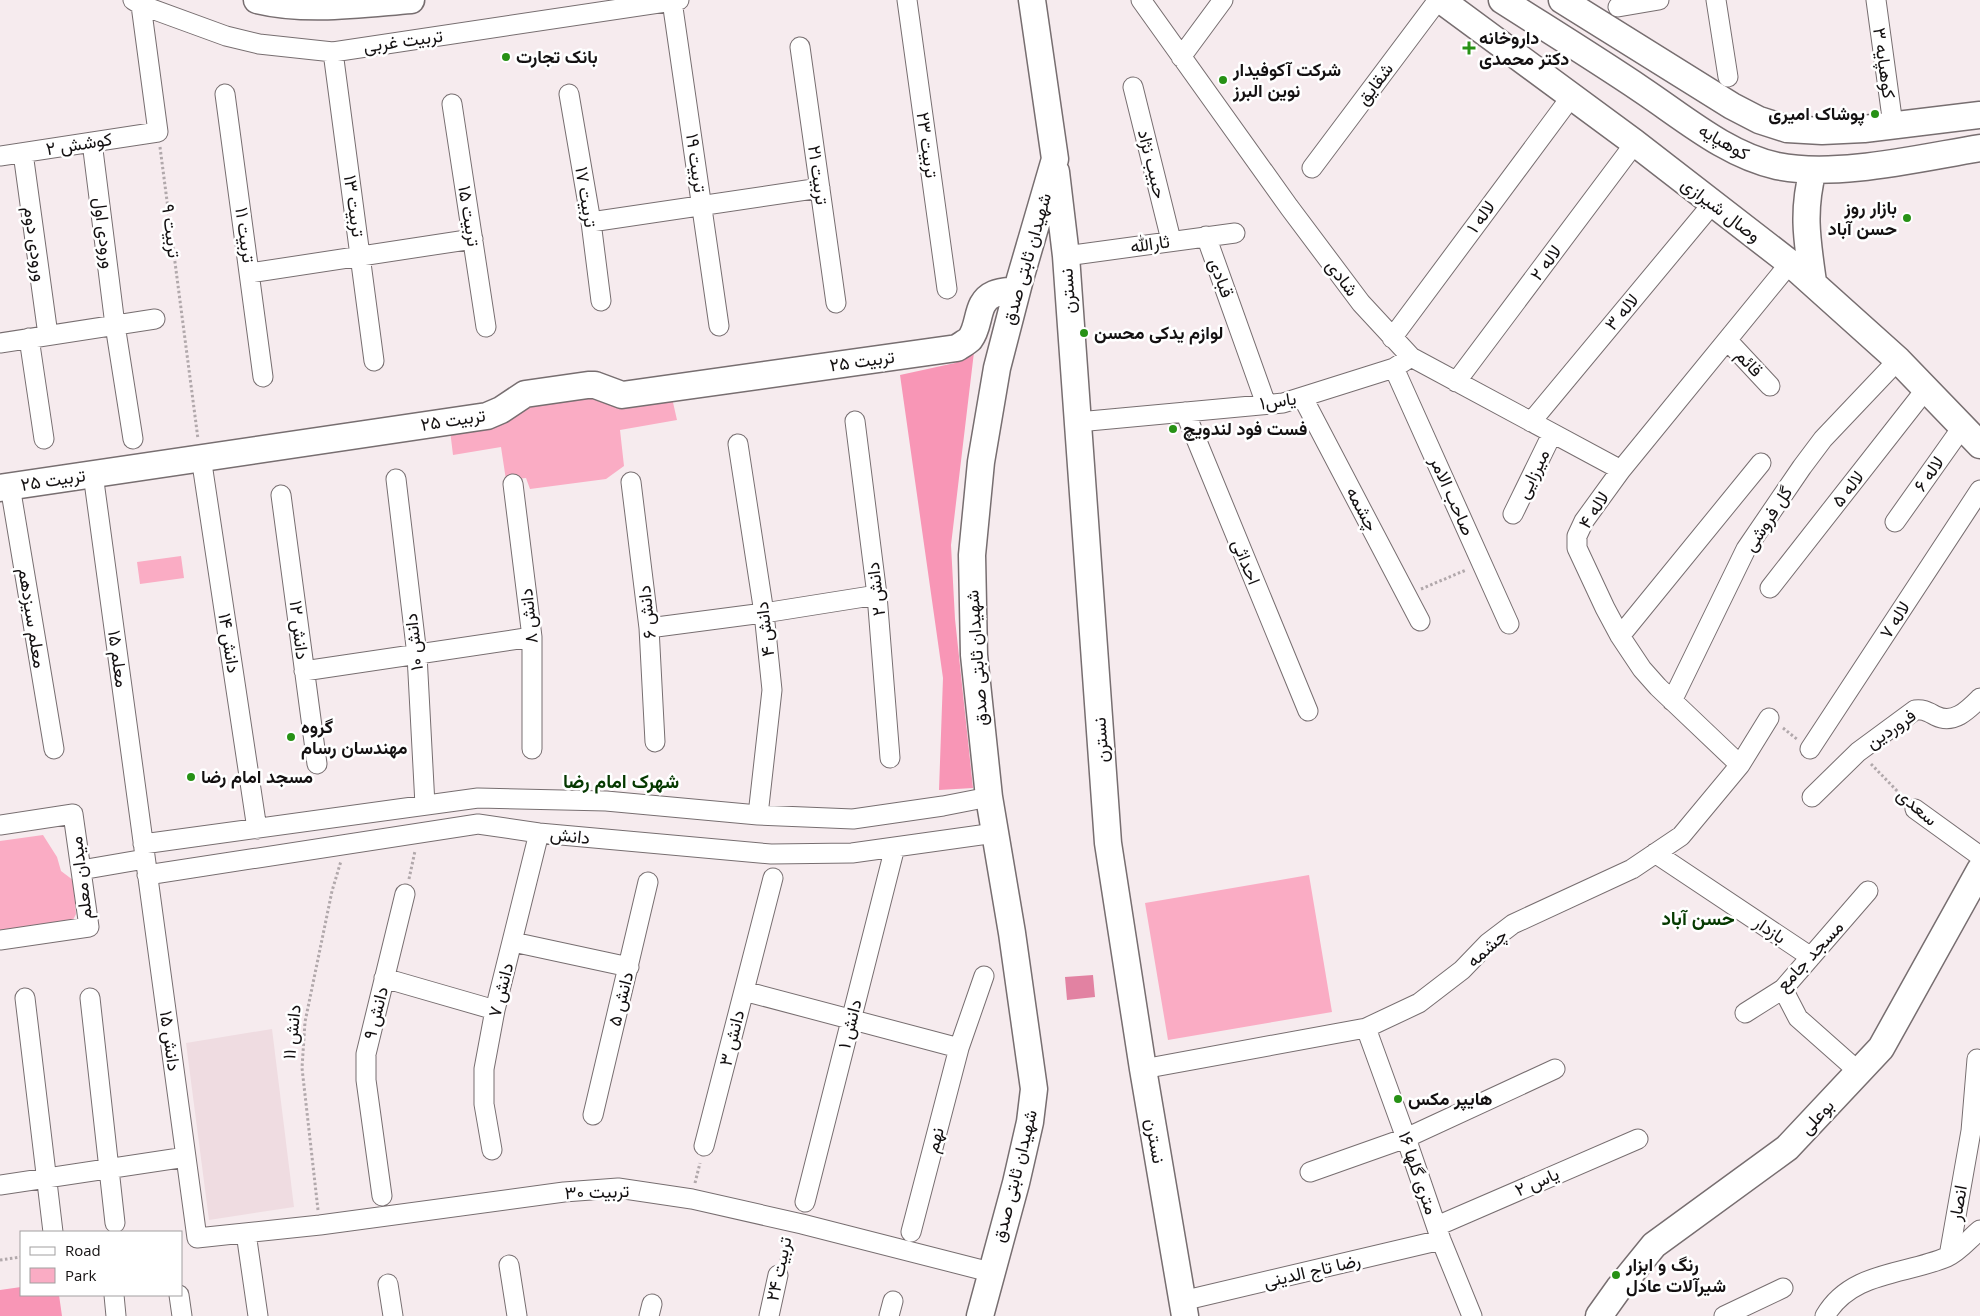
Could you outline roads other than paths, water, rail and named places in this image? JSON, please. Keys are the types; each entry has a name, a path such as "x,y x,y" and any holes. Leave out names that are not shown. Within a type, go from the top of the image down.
{"street":[{"path":"257,0 280,5 346,5 411,0"},
{"name":"تربیت غربی","path":"137,2 226,36 259,44 333,52 676,0"},
{"name":"تربیت ۱۹","path":"676,0 702,205 720,326"},
{"name":"تربیت ۲۳","path":"907,0 948,289"},
{"name":"شهیدان ثابتی صدق","path":"980,1316 990,1272 1022,1157 1030,1122 1034,1089 989,797 974,655 972,555 981,462 997,368 1017,290 1055,159 1032,0"},
{"name":"شادی","path":"1141,0 1289,208 1361,303 1411,357 1621,470"},
{"path":"1181,57 1223,0"},
{"name":"وصال شیرازی","path":"1439,0 1635,144 1790,263 1898,360 1972,435"},
{"name":"شقایق","path":"1312,168 1439,0"},
{"name":"کوهپایه","path":"1502,0 1748,158 1778,166 1814,170 1856,168 1980,148"},
{"path":"1545,27 1556,24 1563,17 1562,0"},
{"name":"کوهپایه","path":"1562,0 1585,15 1616,13 1732,106 1759,120 1787,129 1822,132 1980,115"},
{"path":"1616,13 1659,0"},
{"path":"1716,0 1728,77"},
{"name":"کوهپایه ۳","path":"1876,0 1893,125"},
{"name":"کوشش ۲","path":"0,156 158,132 137,2"},
{"path":"1573,44 1570,33 1572,24 1585,15"},
{"name":"تربیت ۲۱","path":"800,46 836,303"},
{"name":"تربیت ۱۳","path":"333,52 374,361"},
{"name":"حبیب نژاد","path":"1133,87 1171,240"},
{"name":"تربیت ۱۱","path":"225,94 250,273 262,377"},
{"name":"تربیت ۱۷","path":"569,94 591,222 601,301"},
{"name":"لاله ۱","path":"1392,338 1570,97"},
{"name":"تربیت ۱۵","path":"452,104 486,327"},
{"name":"ورودی اول","path":"92,142 133,439"},
{"name":"لاله ۲","path":"1456,382 1635,144"},
{"name":"ورودی دوم","path":"23,152 48,335"},
{"name":"نسترن","path":"1055,159 1066,256 1108,843 1183,1309"},
{"path":"1813,282 1806,238 1806,210 1807,194 1814,170"},
{"path":"591,222 820,188"},
{"name":"لاله ۳","path":"1531,422 1712,203"},
{"name":"ثارالله","path":"1066,256 1171,240 1235,233"},
{"name":"قبادی","path":"1206,236 1266,404"},
{"path":"250,273 473,239"},
{"name":"لاله ۴","path":"1740,765 1672,701 1642,669 1620,636 1577,548 1577,536 1584,521 1621,470 1790,263"},
{"name":"تربیت ۲۵","path":"5,487 487,416 501,410 525,394 595,385 622,395 957,348 970,339 976,326 981,306 987,298 994,294 1017,290"},
{"path":"0,343 155,319"},
{"path":"29,338 44,439"},
{"name":"قائم","path":"1728,341 1770,386"},
{"name":"یاس۱","path":"1078,422 1266,404 1303,398 1394,368 1411,357"},
{"name":"گل فروشی","path":"1672,701 1746,549 1802,467 1823,440 1898,360"},
{"name":"صاحب الامر","path":"1394,368 1510,624"},
{"name":"لاله ۵","path":"1770,588 1926,389"},
{"name":"چشمه","path":"1303,398 1420,621"},
{"name":"احداثی","path":"1185,412 1308,711"},
{"name":"دانش ۲","path":"854,420 877,595 890,758"},
{"name":"میرزایی","path":"1513,514 1552,434"},
{"name":"لاله ۶","path":"1895,522 1972,435"},
{"name":"دانش ۴","path":"738,444 764,613 772,690 758,815"},
{"name":"دانش ۱۴","path":"201,457 257,829"},
{"path":"1620,636 1761,463"},
{"name":"معلم ۱۵","path":"93,474 145,859"},
{"name":"دانش ۱۰","path":"396,479 416,655 425,805"},
{"name":"دانش ۶","path":"631,482 650,628 655,742"},
{"name":"دانش ۸","path":"514,484 532,637 532,749"},
{"name":"معلم سیزدهم","path":"5,487 54,749"},
{"name":"لاله ۷","path":"1810,749 1980,490"},
{"name":"دانش ۱۲","path":"281,495 316,764"},
{"path":"650,628 764,613 877,595"},
{"path":"304,671 532,637"},
{"name":"فروردین","path":"1812,797 1858,752 1915,710 1924,709 1939,718 1954,718 1966,711 1980,698"},
{"name":"چشمه","path":"1143,1069 1366,1028 1419,1003 1462,970 1488,943 1513,924 1632,869 1681,836 1740,765 1769,718"},
{"name":"دانش","path":"145,859 257,829 478,798 606,802 758,815 853,819 989,797"},
{"path":"478,798 478,824"},
{"name":"سعدی","path":"1915,809 1980,856"},
{"name":"میدان معلم","path":"0,824 73,814 89,927 0,940"},
{"name":"دانش","path":"145,859 346,844 478,824 539,832 770,854 852,853 995,833"},
{"name":"دانش ۷","path":"492,1150 484,1104 484,1069 495,1010 539,832"},
{"name":"دانش ۱","path":"805,1202 895,847"},
{"name":"بازدار","path":"1655,853 1811,957"},
{"path":"81,870 145,859"},
{"name":"دانش ۱۵","path":"145,859 197,1238"},
{"name":"بوعلی","path":"1599,1316 1654,1245 1788,1148 1882,1048 1980,870"},
{"name":"دانش ۳","path":"704,1146 772,878"},
{"name":"دانش ۵","path":"593,1115 648,882"},
{"name":"مسجد جامع","path":"1745,1013 1783,989 1868,891"},
{"name":"دانش ۹","path":"382,1196 366,1080 366,1054 405,894"},
{"path":"513,942 629,967"},
{"name":"نهم","path":"911,1232 960,1048 984,976"},
{"path":"384,978 495,1010"},
{"path":"1783,989 1798,1018 1859,1072"},
{"path":"744,991 960,1048"},
{"path":"25,998 53,1231"},
{"path":"90,998 115,1223"},
{"name":"۱۶ متری گلها","path":"1366,1028 1439,1233 1472,1316"},
{"name":"انصار","path":"1949,1256 1971,1131 1977,1059"},
{"path":"1310,1172 1406,1138 1555,1069"},
{"name":"یاس ۲","path":"1439,1233 1638,1139"},
{"path":"0,1185 186,1157"},
{"name":"تربیت ۳۰","path":"197,1238 320,1225 564,1192 618,1188 692,1199 802,1224 990,1272"},
{"name":"انصار","path":"1825,1316 1850,1288 1878,1276 1949,1256 1980,1230"},
{"name":"رضا تاج الدینی","path":"1183,1309 1439,1233"},
{"path":"246,1234 258,1316"},
{"path":"509,1265 517,1316"},
{"name":"تربیت ۲۴","path":"769,1316 778,1275"},
{"path":"388,1284 393,1316"},
{"path":"1724,1316 1783,1288"},
{"path":"114,1296 116,1316"},
{"path":"179,1296 182,1316"}],"place":[{"name":"داروخانه دکتر محمدی","path":"1469,48"},
{"name":"بانک تجارت","path":"506,57"},
{"name":"شرکت آکوفیدار نوین البرز","path":"1223,80"},
{"name":"پوشاک امیری","path":"1875,114"},
{"name":"بازار روز حسن آباد","path":"1907,218"},
{"name":"لوازم یدکی محسن","path":"1084,333"},
{"name":"فست فود لندویچ","path":"1173,429"},
{"name":"گروه مهندسان رسام","path":"291,737"},
{"name":"مسجد امام رضا","path":"191,777"},
{"name":"هایپر مکس","path":"1398,1099"},
{"name":"رنگ و ابزار شیرآلات عادل","path":"1616,1275"}],"district":[{"name":"شهرک امام رضا","path":"621,781"},
{"name":"حسن آباد","path":"1698,918"}]}
